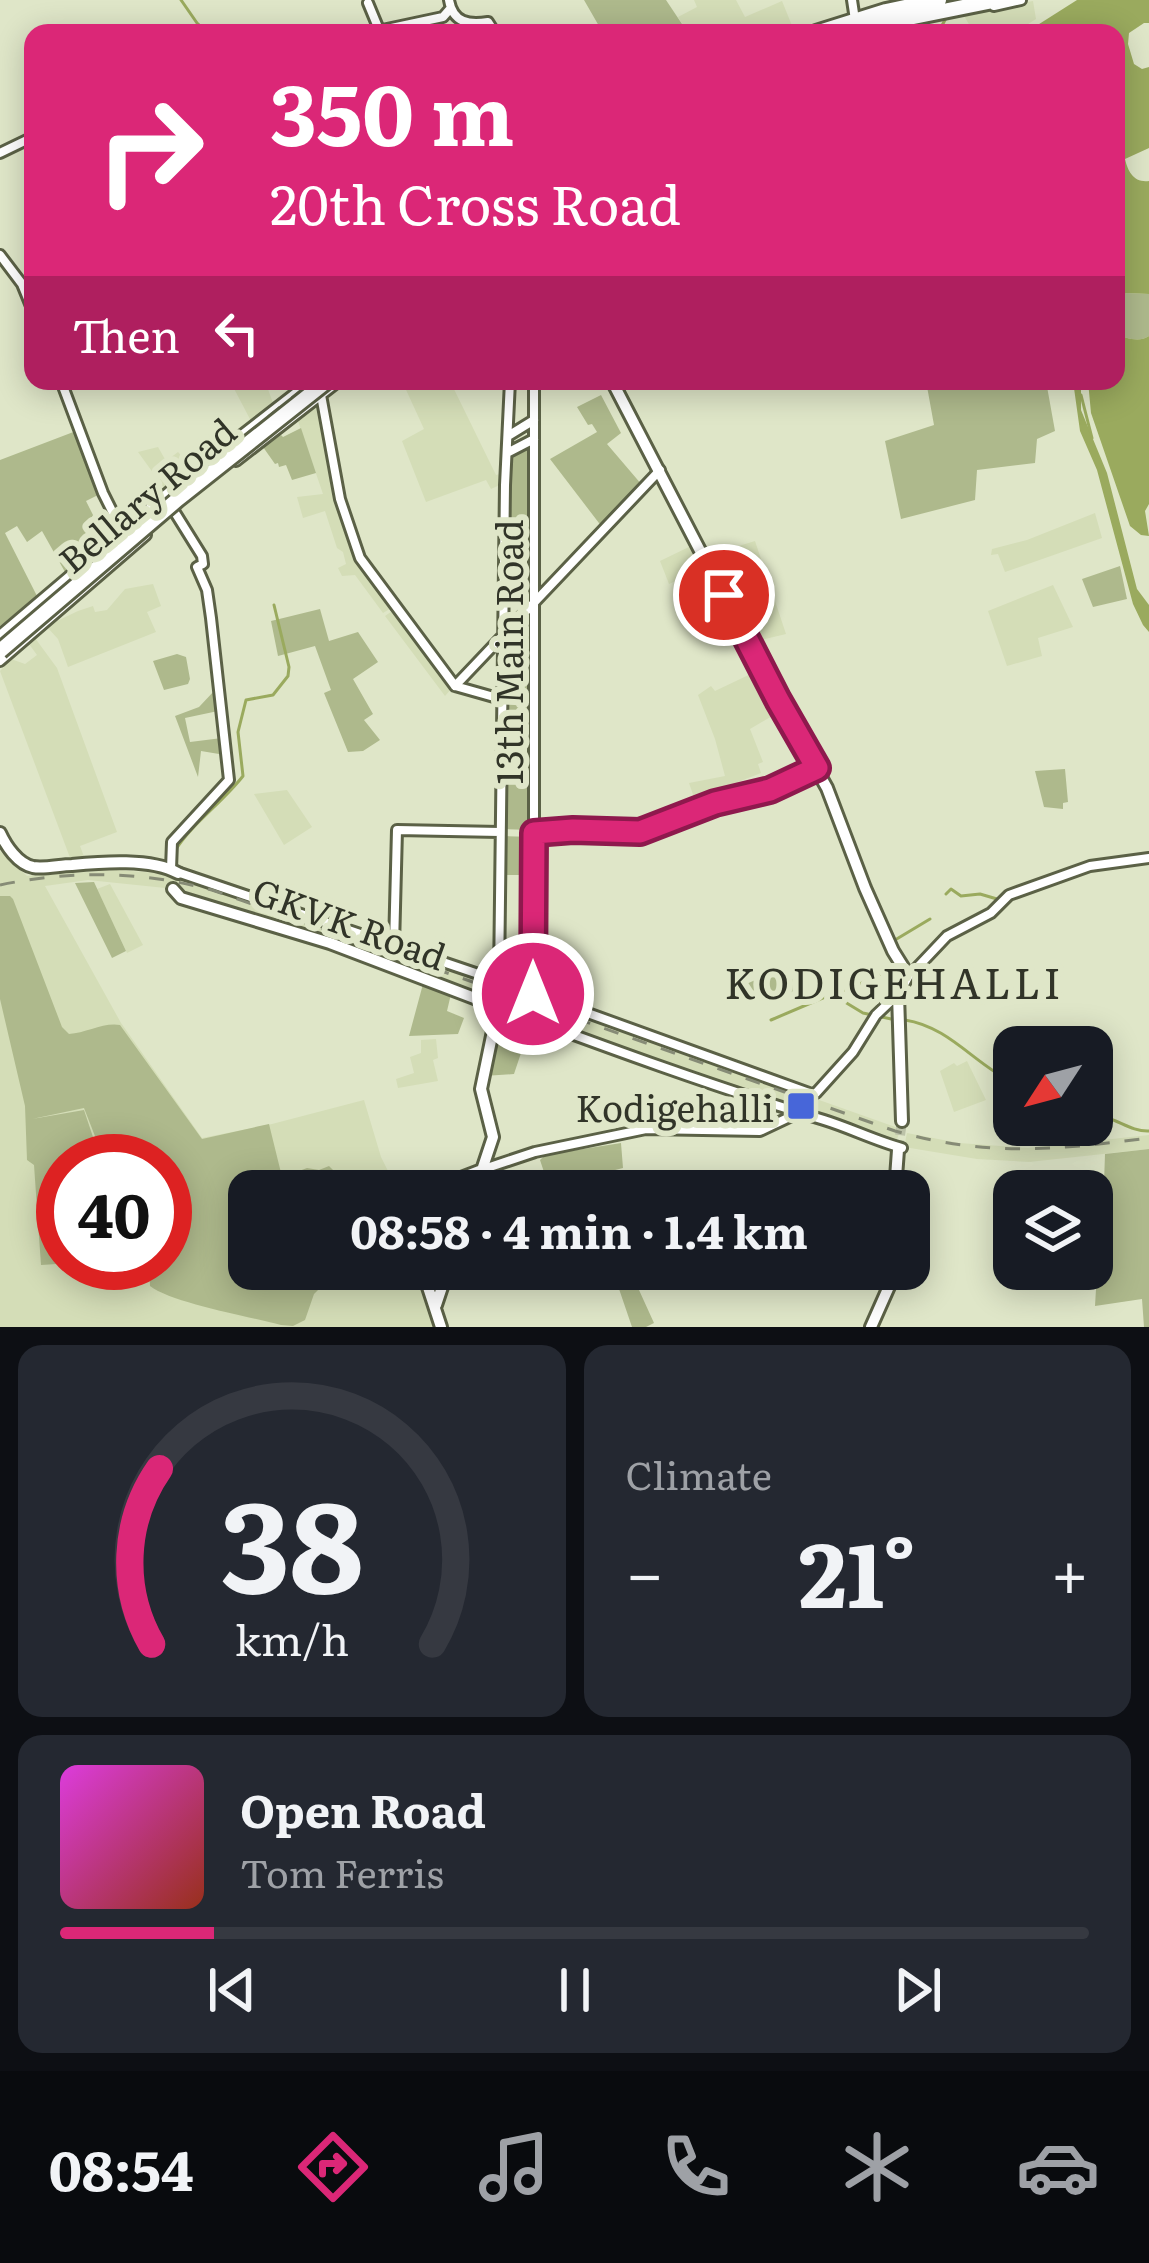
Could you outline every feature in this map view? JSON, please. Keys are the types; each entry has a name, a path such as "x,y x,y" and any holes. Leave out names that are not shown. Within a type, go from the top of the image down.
{"highway":[{"path":"863,24 885,16 998,0"},
{"path":"875,24 945,7"},
{"name":"Bellary Road","path":"0,647 172,493 316,390"},
{"name":"Bellary Road","path":"0,647 174,495 316,390"},
{"name":"Bellary Road","path":"0,647 95,577 125,536"}],"main road":[{"path":"617,390 817,768 866,888 908,971 898,994 902,1121"},
{"path":"0,833 29,868"},
{"path":"0,843 29,868"},
{"name":"GKVK Road","path":"29,868 112,862 175,880 243,914 498,1007"},
{"path":"482,1170 493,1137 481,1078 498,1007"},
{"path":"897,1170 898,1148"},
{"path":"871,1327 887,1290"}],"street":[{"path":"895,24 945,7 1021,0"},
{"path":"368,3 376,24"},
{"path":"413,24 443,17 449,5"},
{"path":"0,255 24,289"},
{"path":"64,390 103,493 125,536 164,493 295,390"},
{"path":"95,577 318,390"},
{"path":"327,390 340,499 360,557 454,686 501,699"},
{"path":"499,981 509,390"},
{"name":"13th Main Road","path":"533,994 534,390"},
{"path":"506,436 534,420"},
{"path":"506,454 534,439"},
{"path":"454,686 660,470"},
{"path":"174,511 202,556 203,564 197,567 207,590 229,779 172,842 175,880"},
{"path":"536,833 640,836 716,806 771,793 817,768"},
{"path":"394,946 397,830 500,832"},
{"path":"908,971 947,936 991,913 1006,897 1081,869 1149,858"},
{"name":"GKVK Road","path":"175,880 247,898 499,981 812,1094 847,1059 873,1019 898,994"},
{"path":"498,1007 898,1148"},
{"path":"482,1170 535,1152 646,1129 760,1131 797,1113"}],"shaded area":[{"path":"584,0 666,0 682,24 598,24"},
{"path":"694,0 736,0 745,17 782,1 791,24 682,24 678,17 697,7"},
{"path":"1077,0 1149,0 1149,23 1129,33 1128,44 1134,64 1149,67 1149,148 1125,159 1125,24 1039,24"},
{"path":"1033,1 1036,19 1028,24 969,24 963,14"},
{"path":"1125,159 1132,176 1149,181 1149,294 1127,293"},
{"path":"1125,294 1149,294 1149,336 1125,337"},
{"path":"1149,336 1149,504 1145,511 1149,536 1130,526 1091,413 1089,390 1125,390 1125,337"},
{"path":"235,390 268,390 273,403 251,421"},
{"path":"406,390 454,390 496,475 504,473 504,483 491,489 486,480 426,502 402,441 424,429"},
{"path":"928,390 1048,390 1055,431 1037,439 1035,463 977,470 975,500 901,519 885,441 934,425"},
{"path":"1074,390 1081,390 1081,410 1107,473 1137,589 1149,605 1149,632 1133,604 1097,470 1080,431"},
{"path":"601,395 621,433 607,444 642,485 602,527 550,459 597,432 577,407"},
{"path":"321,401 328,450 360,561 393,607 383,613 355,575 342,576 338,568 346,564 343,552 337,548 325,511 303,518 297,497 323,494 297,418"},
{"path":"301,428 316,473 292,480 286,465 275,464 263,447"},
{"path":"76,431 100,494 86,501 100,529 84,543 90,551 65,572 42,531 27,542 17,526 5,533 37,596 0,626 0,460"},
{"path":"532,442 531,518 508,519 508,454"},
{"path":"158,447 166,461 178,452 191,466 164,488 138,452"},
{"path":"1095,513 1102,538 1005,572 998,554 991,555 992,549"},
{"path":"755,541 786,634 752,642 706,556"},
{"path":"693,545 705,568 669,584 660,561"},
{"path":"1120,566 1127,599 1093,607 1082,579"},
{"path":"153,584 161,606 147,612 156,632 68,667 58,639 47,627 93,606 95,612 107,610 125,589"},
{"path":"1053,585 1073,627 1038,638 1042,656 1007,666 988,611"},
{"path":"320,609 329,641 358,632 378,662 353,679 373,714 364,720 380,740 363,751 348,752 324,693 331,690 315,646 278,656 271,621"},
{"path":"395,609 453,687 445,696 385,616"},
{"path":"531,611 531,719 503,720 506,637"},
{"path":"35,638 57,668 117,832 80,846 86,862 72,863 0,671 11,659 25,664 37,655 29,644"},
{"path":"177,654 186,657 190,679 188,684 164,690 153,661"},
{"path":"757,671 779,712 750,729 763,762 758,764 761,773 738,782 734,795 697,806 689,783 725,776 698,695"},
{"path":"215,690 218,711 185,718 190,742 222,738 225,755 201,751 198,777 175,716 199,707"},
{"path":"1065,769 1068,802 1063,809 1044,807 1035,771"},
{"path":"504,774 532,775 531,830 503,829"},
{"path":"287,790 312,827 284,845 254,794"},
{"path":"503,836 532,837 532,875 503,875"},
{"path":"0,851 27,876 116,870 158,873 197,883 901,1129 895,1144 183,896 175,889 88,880 45,886 121,1023 202,1138 364,1100 388,1170 228,1170 228,1290 421,1290 434,1327 0,1327"},
{"path":"94,882 126,951 112,958 75,883"},
{"path":"110,884 143,945 127,953 97,889"},
{"path":"0,896 10,896 62,1027 69,1034 120,1025 202,1139 269,1124 280,1170 228,1170 228,1290 318,1290 305,1320 281,1325 193,1304 157,1290 192,1290 192,1134 94,1134 84,1108 32,1119 84,1110 92,1134 36,1134 36,1194 34,1165 27,1160 25,1106 0,999"},
{"path":"779,969 806,989 791,999 786,987 749,1004 742,986"},
{"path":"423,984 451,994 447,1011 464,1018 458,1034 409,1036"},
{"path":"501,1012 531,1023 514,1074 484,1076"},
{"path":"436,1039 438,1058 433,1060 438,1081 398,1088 396,1079 414,1073 410,1057 421,1053 421,1040"},
{"path":"967,1061 986,1100 954,1112 940,1071"},
{"path":"907,1133 1028,1148 1113,1146 1113,1139 1149,1135 1149,1149 1029,1162 904,1147"},
{"path":"621,1143 623,1168 543,1170 540,1160 545,1155"},
{"path":"1149,1149 1149,1327 1144,1327 1142,1299 1095,1306 1096,1290 1113,1290 1113,1170 1104,1170 1105,1154"},
{"path":"619,1290 639,1290 654,1323 632,1327"}],"waterway":[{"path":"181,0 198,24"},
{"path":"943,24 945,20"},
{"path":"1081,395 1092,438"},
{"path":"174,852 243,776 238,732 246,700 273,695 288,676 274,605"},
{"path":"946,894 951,889 961,896 997,899"},
{"path":"895,940 930,919"},
{"path":"836,995 889,970"},
{"path":"771,1020 835,996 863,1013 896,1020"},
{"path":"905,1020 936,1030 993,1070"},
{"path":"1113,1120 1149,1131"}],"tunnel":[{"path":"898,1150 902,1121"}],"railway":[{"path":"151,510 302,390"},
{"path":"0,885 106,875 212,890 929,1139 1022,1149 1149,1138"}],"place":[{"name":"Kodigehalli","path":"801,1106"}],"district":[{"name":"KODIGEHALLI","path":"894,981"}],"route":[{"path":"533,994 534,833 640,832 730,798 770,790 817,768 724,595"}]}
